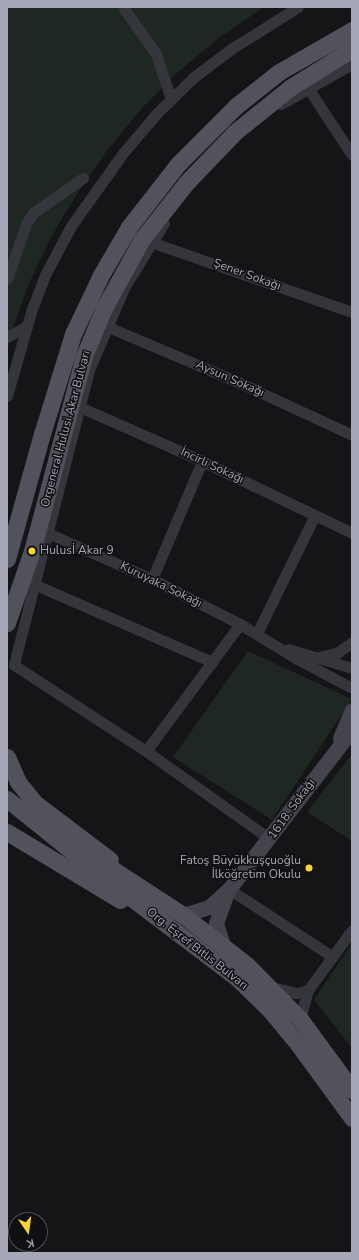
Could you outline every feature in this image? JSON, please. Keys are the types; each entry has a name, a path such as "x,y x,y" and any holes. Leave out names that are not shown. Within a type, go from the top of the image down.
{"main road":[{"name":"Orgeneral Hulusi Akar Bulvarı","path":"7,559 42,434 73,334 101,275 129,227 178,164 236,106 296,62 352,30"},
{"name":"Orgeneral Hulusi Akar Bulvarı","path":"7,623 29,582 98,323 171,201 218,148 253,116 305,84 352,49"},
{"path":"7,757 18,782 35,803 108,858 127,877"},
{"name":"Org. Eşref Bitlis Bulvarı","path":"7,799 34,821 178,922 223,945 271,987 300,1019 352,1090"},
{"name":"Org. Eşref Bitlis Bulvarı","path":"34,821 127,877 178,922 271,1011 298,1044 352,1118"},
{"path":"7,832 94,886 178,922"}],"street":[{"path":"123,7 156,54 171,99"},
{"path":"7,396 26,326 45,274 71,226 123,153 171,99 231,49 298,7"},
{"path":"352,64 305,84 352,155"},
{"path":"7,279 26,224 33,213 83,178"},
{"path":"75,405 106,326 147,241"},
{"name":"Şener Sokağı","path":"147,241 352,312"},
{"path":"7,337 26,326"},
{"name":"Aysun Sokağı","path":"106,326 238,382 352,435"},
{"name":"İncirli Sokağı","path":"75,405 202,461 352,533"},
{"path":"152,579 202,461"},
{"path":"257,633 315,515"},
{"name":"Kuruyaka Sokağı","path":"43,531 152,579 257,633 281,647 297,660 352,688"},
{"path":"212,662 29,582 14,665 146,751 270,839"},
{"path":"146,751 240,624"},
{"name":"Kuruyaka Sokağı","path":"317,657 337,653 352,642"},
{"name":"Kuruyaka Sokağı","path":"281,647 352,668"},
{"name":"1618. Sokağı","path":"337,746 352,710"},
{"name":"1618. Sokağı","path":"178,922 209,907 229,890 270,839 337,746 352,730"},
{"path":"229,890 333,957"},
{"name":"1618. Sokağı","path":"223,945 216,922 218,913 229,890"},
{"path":"300,1019 308,990 352,930"},
{"path":"271,987 296,993 308,990"}],"shaded area":[{"path":"7,7 264,7 219,38 179,71 141,109 106,152 75,197 49,241 27,288 7,345"},
{"path":"248,651 352,699 272,820 173,757"},
{"path":"352,754 352,841 307,812"},
{"path":"352,943 352,1048 314,1000"}],"place":[{"name":"Hulusİ Akar 9","path":"32,551"},
{"name":"Fatoş Büyükkuşçuoğlu İlköğretim Okulu","path":"309,868"}]}
